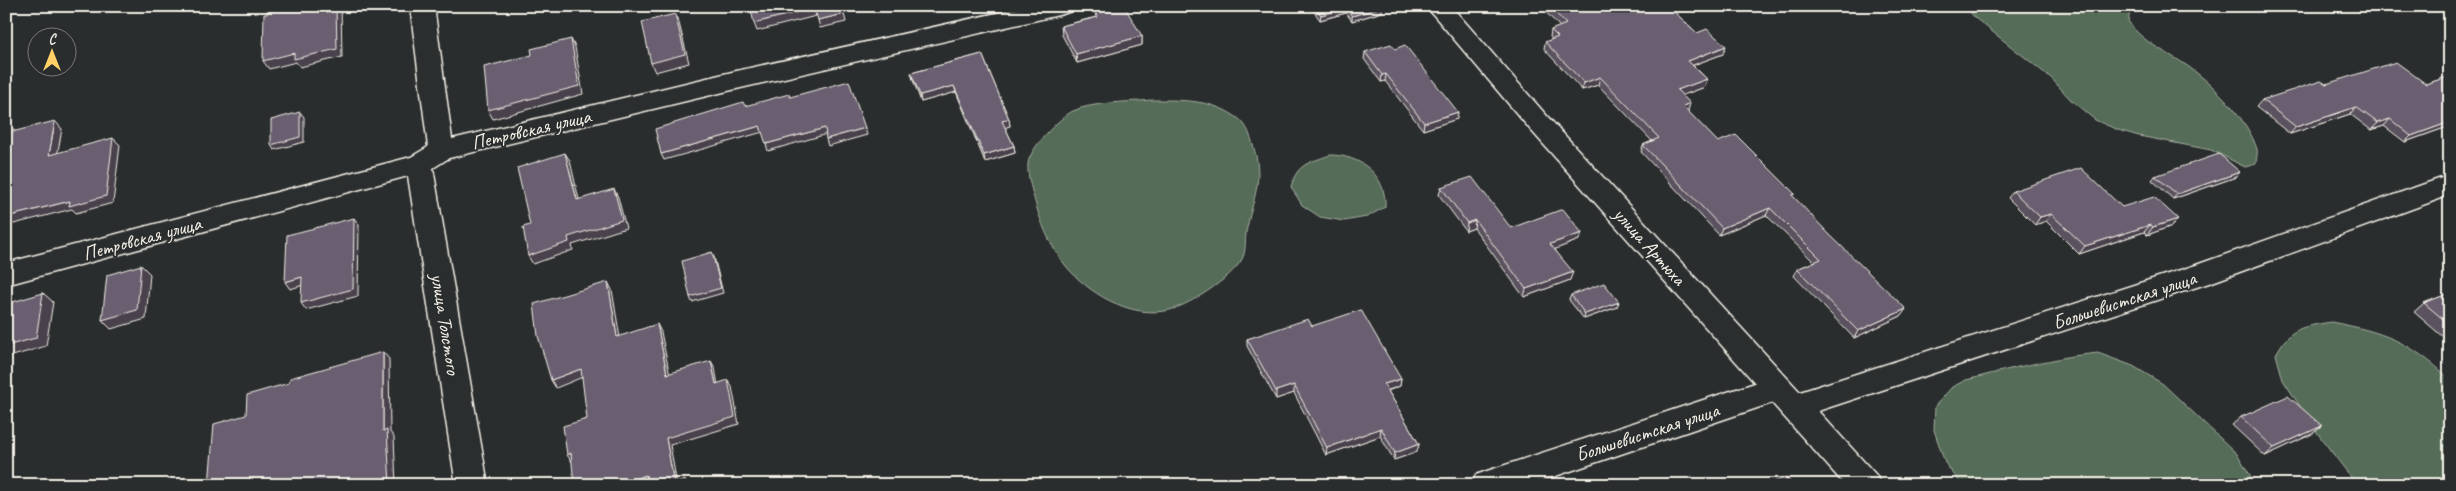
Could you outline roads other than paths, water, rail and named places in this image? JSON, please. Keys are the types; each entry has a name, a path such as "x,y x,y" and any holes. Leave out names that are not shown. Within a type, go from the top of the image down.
{"street":[{"name":"улица Толстого","path":"422,6 430,157 472,485"},
{"name":"Петровская улица","path":"6,274 430,157 722,84 1062,6"},
{"name":"улица Артюха","path":"1438,6 1538,122 1865,485"},
{"name":"Большевистская улица","path":"1487,485 2205,273 2450,185"}]}
